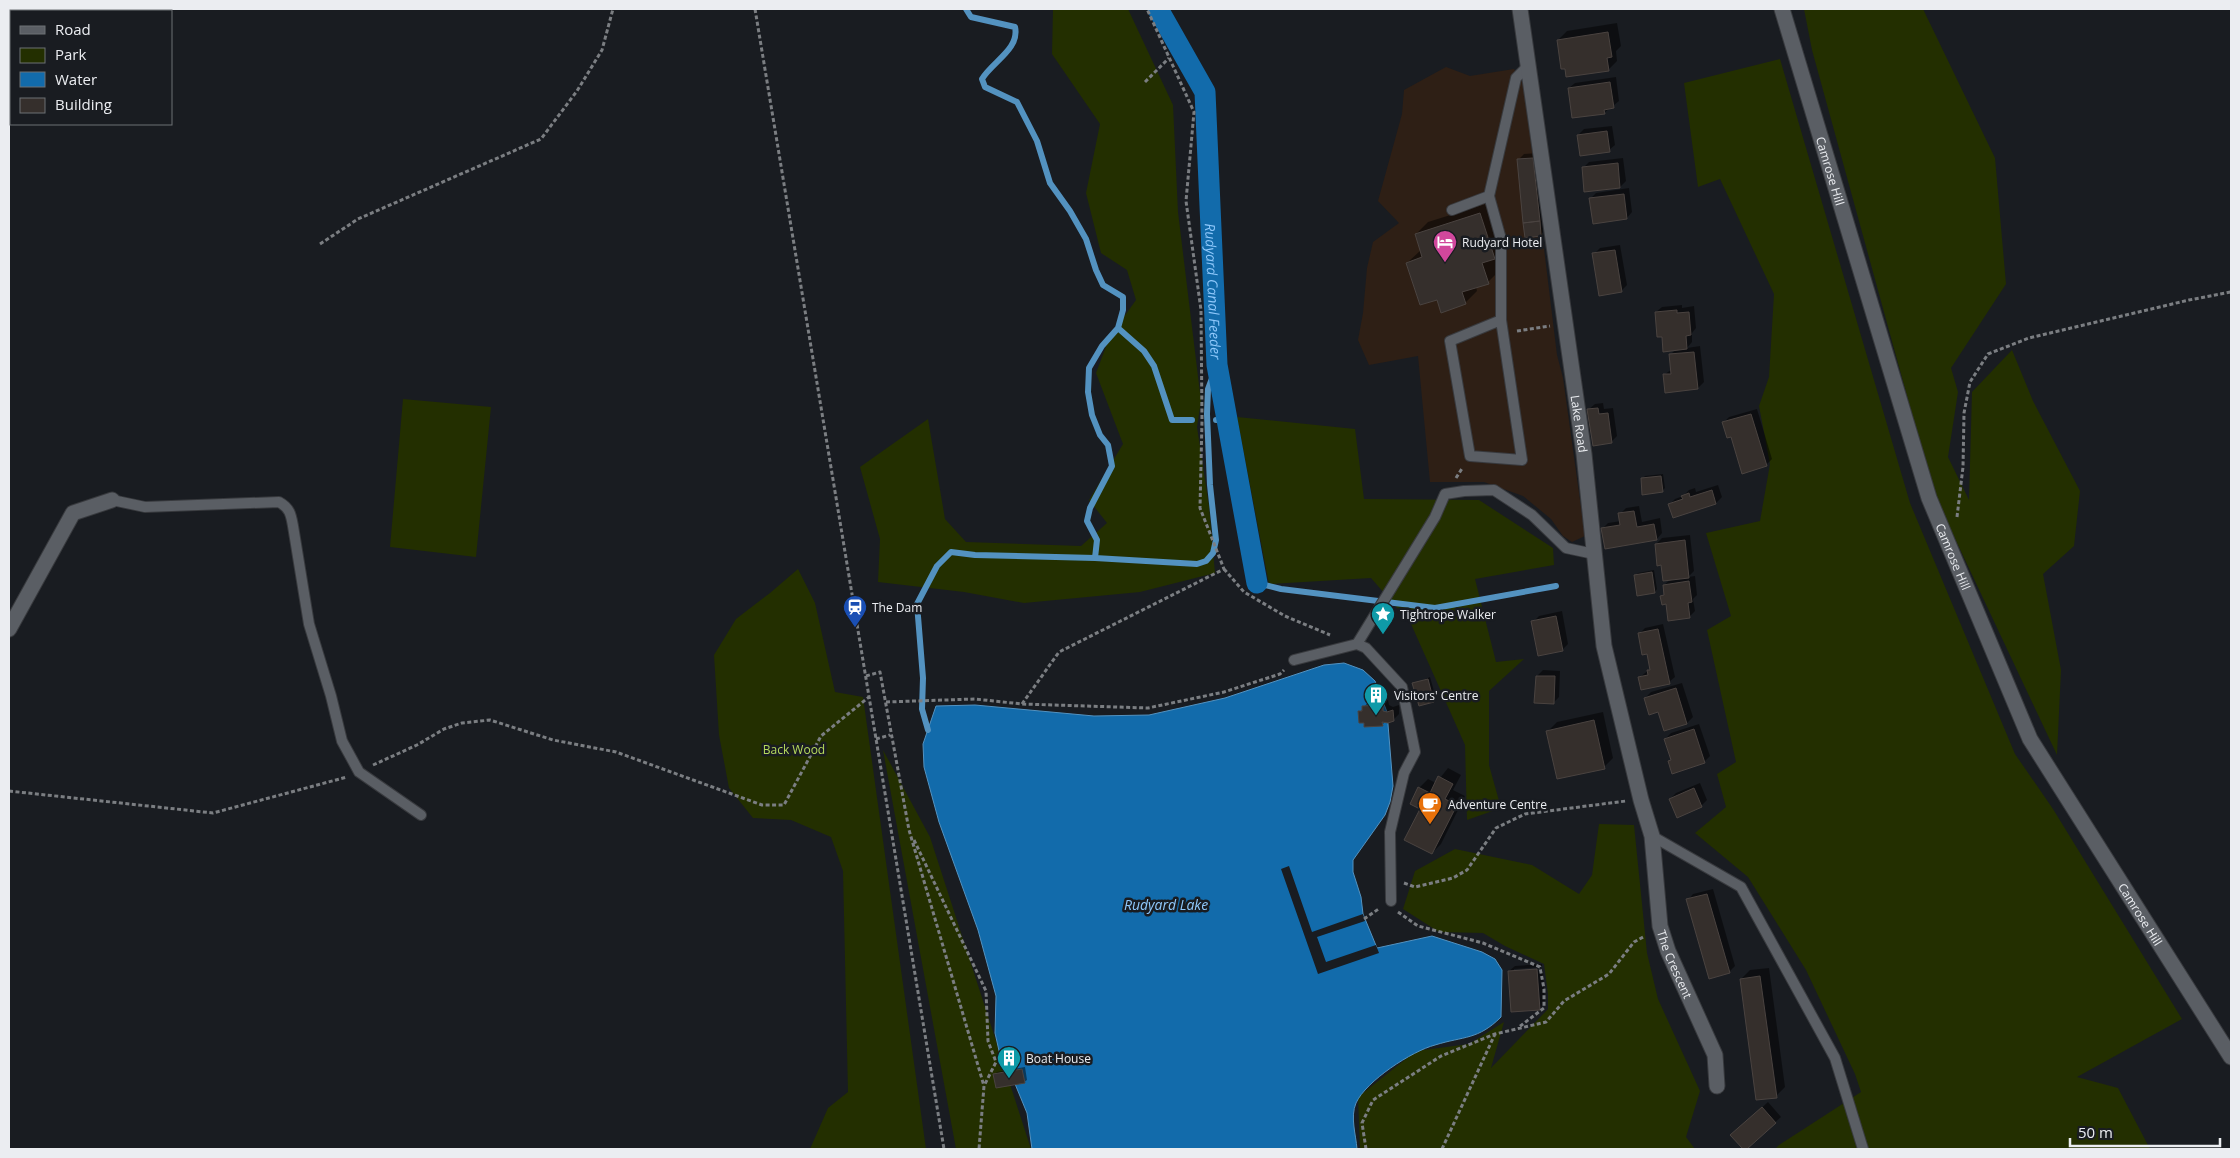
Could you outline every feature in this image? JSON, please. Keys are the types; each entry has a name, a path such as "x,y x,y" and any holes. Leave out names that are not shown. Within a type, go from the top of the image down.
{"street":[{"name":"Lake Road","path":"1520,9 1584,454 1604,646 1641,800 1652,836"},
{"name":"Camrose Hill","path":"1782,9 1929,498 2030,739 2231,1057"},
{"path":"9,630 73,513 112,500"},
{"name":"The Crescent","path":"1652,836 1660,926 1668,951 1715,1055 1717,1086"}],"lane":[{"path":"1501,320 1450,341 1470,456 1522,460 1501,320 1501,239 1489,196 1516,78 1528,66"},
{"path":"1452,210 1489,196"},
{"path":"1357,644 1435,517 1446,494 1494,490 1532,515 1566,548 1594,554"},
{"path":"112,500 146,507 279,502 286,506 290,512 293,526 309,624 331,696 342,741 359,772 421,815"},
{"path":"1294,660 1357,644 1366,648 1402,687 1415,752 1404,773 1390,832 1391,901"},
{"path":"1652,836 1741,887 1835,1058 1863,1149"}],"path":[{"path":"320,244 358,219 541,139 577,91 602,50 613,9"},
{"path":"755,9 944,1149"},
{"path":"1147,9 1194,112 1186,201 1201,310 1202,420 1200,508 1216,555 1224,569 1244,592 1285,616 1325,634 1357,644"},
{"path":"1146,82 1170,58"},
{"path":"1956,526 1963,467 1964,413 1970,382 1988,354 2029,338 2189,300 2231,292"},
{"path":"1503,333 1566,324"},
{"path":"1022,704 1059,652 1224,569"},
{"path":"886,702 955,699 1022,704 1148,708 1224,692 1280,674 1294,660"},
{"path":"866,676 880,672 909,830 984,1086 979,1149"},
{"path":"9,792 213,813 345,778 417,745 444,729 462,723 490,720 553,740 616,752 762,805 784,805 821,736 869,697"},
{"path":"876,739 891,734"},
{"path":"1392,879 1415,887 1453,878 1467,870 1496,828 1525,814 1641,800"},
{"path":"909,830 986,990 988,1041 996,1062 984,1086"},
{"path":"1391,901 1396,911 1418,926 1483,942 1540,967 1544,989 1544,1008 1518,1028"},
{"path":"1364,919 1377,910"},
{"path":"1366,1149 1362,1123 1373,1100 1441,1056 1495,1034 1546,1022 1564,1001 1609,974 1634,942 1660,926"},
{"path":"1442,1149 1495,1034"}],"shaded area":[{"path":"1446,67 1470,76 1514,69 1524,85 1557,355 1563,378 1585,536 1572,542 1563,536 1551,519 1523,496 1484,482 1430,482 1418,356 1369,365 1358,340 1363,313 1367,268 1373,242 1399,223 1378,201 1402,114 1404,90"}],"green space":[{"path":"1053,9 1128,9 1173,105 1178,212 1201,401 1197,427 1209,506 1215,573 1140,592 1024,603 964,592 878,582 880,539 860,467 928,419 945,519 966,542 1081,546 1107,523 1089,500 1123,444 1096,373 1110,336 1136,300 1127,270 1101,253 1086,193 1100,124 1052,54"},
{"path":"1804,9 1923,9 1995,158 2006,284 1951,368 1958,392 1948,457 1969,500 1972,392 2012,350 2033,401 2080,491 2074,546 2043,574 2061,670 2057,755 1934,494 1812,50"},
{"path":"1780,59 1910,503 2015,754 2053,809 2182,1019 2077,1077 2118,1088 2150,1149 1775,1149 1861,1092 1855,1074 1806,970 1748,877 1695,833 1726,807 1717,774 1736,762 1707,630 1731,616 1706,533 1760,521 1770,464 1759,406 1769,377 1774,294 1720,179 1698,187 1684,83"},
{"path":"403,399 491,407 476,557 390,547"},
{"path":"1237,417 1355,429 1364,499 1479,500 1553,548 1554,565 1475,579 1496,662 1524,659 1489,691 1489,765 1501,808 1467,820 1465,745 1411,624 1371,578 1269,584"},
{"name":"Back Wood","path":"798,569 815,603 835,692 863,697 926,1149 810,1149 828,1108 848,1092 843,871 831,837 791,820 753,818 729,788 719,735 714,655 736,619"},
{"path":"883,750 930,837 1031,1149 956,1149"},
{"path":"1599,824 1634,825 1647,953 1658,999 1700,1091 1686,1137 1695,1149 1360,1149 1358,1097 1416,1051 1469,1044 1504,1022 1491,1068 1548,1009 1544,964 1505,946 1483,933 1439,932 1403,909 1415,871 1455,849 1532,865 1579,894 1592,875"}],"water":[{"name":"Rudyard Lake","path":"1344,663 1363,670 1375,681 1387,712 1393,786 1390,802 1385,815 1353,860 1353,872 1361,897 1363,914 1377,948 1432,936 1482,952 1495,959 1502,970 1501,1017 1478,1034 1425,1048 1391,1068 1369,1086 1361,1094 1354,1108 1353,1120 1357,1149 1032,1149 1027,1113 1013,1079 1000,1055 995,1033 996,996 978,930 939,822 924,767 923,744 936,706 975,705 1094,716 1149,715 1225,698 1324,665"}],"pier":[{"path":"1289,866 1312,932 1363,914 1365,921 1317,937 1326,962 1376,945 1379,953 1318,974 1281,869"}],"building":[{"path":"1608,32 1612,57 1607,58 1609,71 1566,77 1565,69 1561,69 1557,40"},
{"path":"1610,82 1614,108 1604,110 1605,114 1572,118 1568,88"},
{"path":"1607,131 1610,152 1580,156 1577,135"},
{"path":"1533,158 1540,221 1523,223 1517,159"},
{"path":"1618,163 1620,188 1584,192 1582,167"},
{"path":"1624,194 1627,219 1593,224 1589,198"},
{"name":"Rudyard Hotel","path":"1480,213 1495,259 1482,263 1489,284 1462,292 1466,304 1441,313 1437,300 1420,305 1406,263 1422,257 1415,234"},
{"path":"1540,221 1541,236 1525,238 1523,223"},
{"path":"1615,250 1622,292 1599,296 1592,253"},
{"path":"1677,310 1677,313 1689,312 1691,335 1686,336 1687,349 1663,352 1662,337 1657,337 1655,312"},
{"path":"1694,352 1698,389 1665,393 1663,374 1671,374 1669,354"},
{"path":"1598,408 1599,414 1608,413 1612,443 1593,446 1587,409"},
{"path":"1751,414 1767,466 1742,474 1731,437 1727,438 1722,422"},
{"path":"1661,476 1663,492 1642,495 1641,478"},
{"path":"1712,490 1716,504 1673,518 1668,504 1683,499 1681,496 1689,493 1690,497"},
{"path":"1634,511 1637,527 1654,524 1657,540 1605,549 1601,528 1620,525 1618,513"},
{"path":"1685,540 1689,578 1663,581 1661,565 1657,566 1655,544"},
{"path":"1652,572 1655,593 1637,596 1634,575"},
{"path":"1689,581 1692,602 1688,603 1690,618 1668,621 1666,604 1662,605 1660,596 1664,595 1663,585"},
{"path":"1556,616 1563,651 1538,656 1531,621"},
{"path":"1658,629 1670,684 1641,690 1638,677 1648,675 1647,670 1650,670 1647,654 1642,655 1638,633"},
{"path":"1536,676 1555,676 1554,704 1534,703"},
{"path":"1428,679 1434,702 1419,706 1412,683"},
{"path":"1676,688 1687,724 1664,731 1658,712 1649,715 1644,698"},
{"name":"Visitors' Centre","path":"1383,705 1383,711 1393,710 1394,721 1382,722 1383,726 1364,727 1364,723 1359,723 1358,711 1362,711 1362,706"},
{"path":"1594,720 1605,769 1557,779 1546,731"},
{"path":"1694,729 1705,763 1672,774 1668,761 1671,760 1664,739"},
{"name":"Adventure Centre","path":"1438,776 1453,784 1445,799 1457,805 1432,854 1404,840 1420,809 1410,804 1418,787 1430,793"},
{"path":"1694,788 1702,807 1677,818 1669,799"},
{"path":"1707,894 1730,973 1709,979 1686,899"},
{"path":"1537,969 1540,1010 1511,1012 1508,971"},
{"path":"1760,976 1777,1098 1756,1100 1740,979"},
{"name":"Boat House","path":"1022,1069 1025,1083 996,1088 993,1074"},
{"path":"1762,1107 1776,1123 1747,1149 1743,1149 1730,1135"}],"waterway":[{"path":"966,9 971,17 1015,27 1015,35 1009,49 982,79 985,87 1017,102 1037,141 1050,183 1070,211 1086,239 1103,285 1123,297 1123,310 1118,328 1102,346 1089,368 1088,392 1092,415 1100,435 1108,445 1112,466 1090,508 1087,521 1097,540 1095,558"},
{"name":"Rudyard Canal Feeder","path":"1158,9 1205,92 1217,365 1257,583"},
{"path":"1118,328 1144,351 1154,366 1172,420 1192,420"},
{"path":"928,730 922,709 923,678 917,604 937,566 951,552 975,555 1095,558 1197,564 1206,561 1213,553 1216,540 1210,485 1207,414 1208,389 1217,365"},
{"path":"1216,420 1227,420"},
{"path":"1257,583 1281,589 1435,608 1556,586"}],"place":[{"name":"Rudyard Hotel","path":"1445,263"},
{"name":"The Dam","path":"855,628"},
{"name":"Tightrope Walker","path":"1383,635"},
{"name":"Visitors' Centre","path":"1376,716"},
{"name":"Adventure Centre","path":"1430,825"},
{"name":"Boat House","path":"1009,1079"}]}
